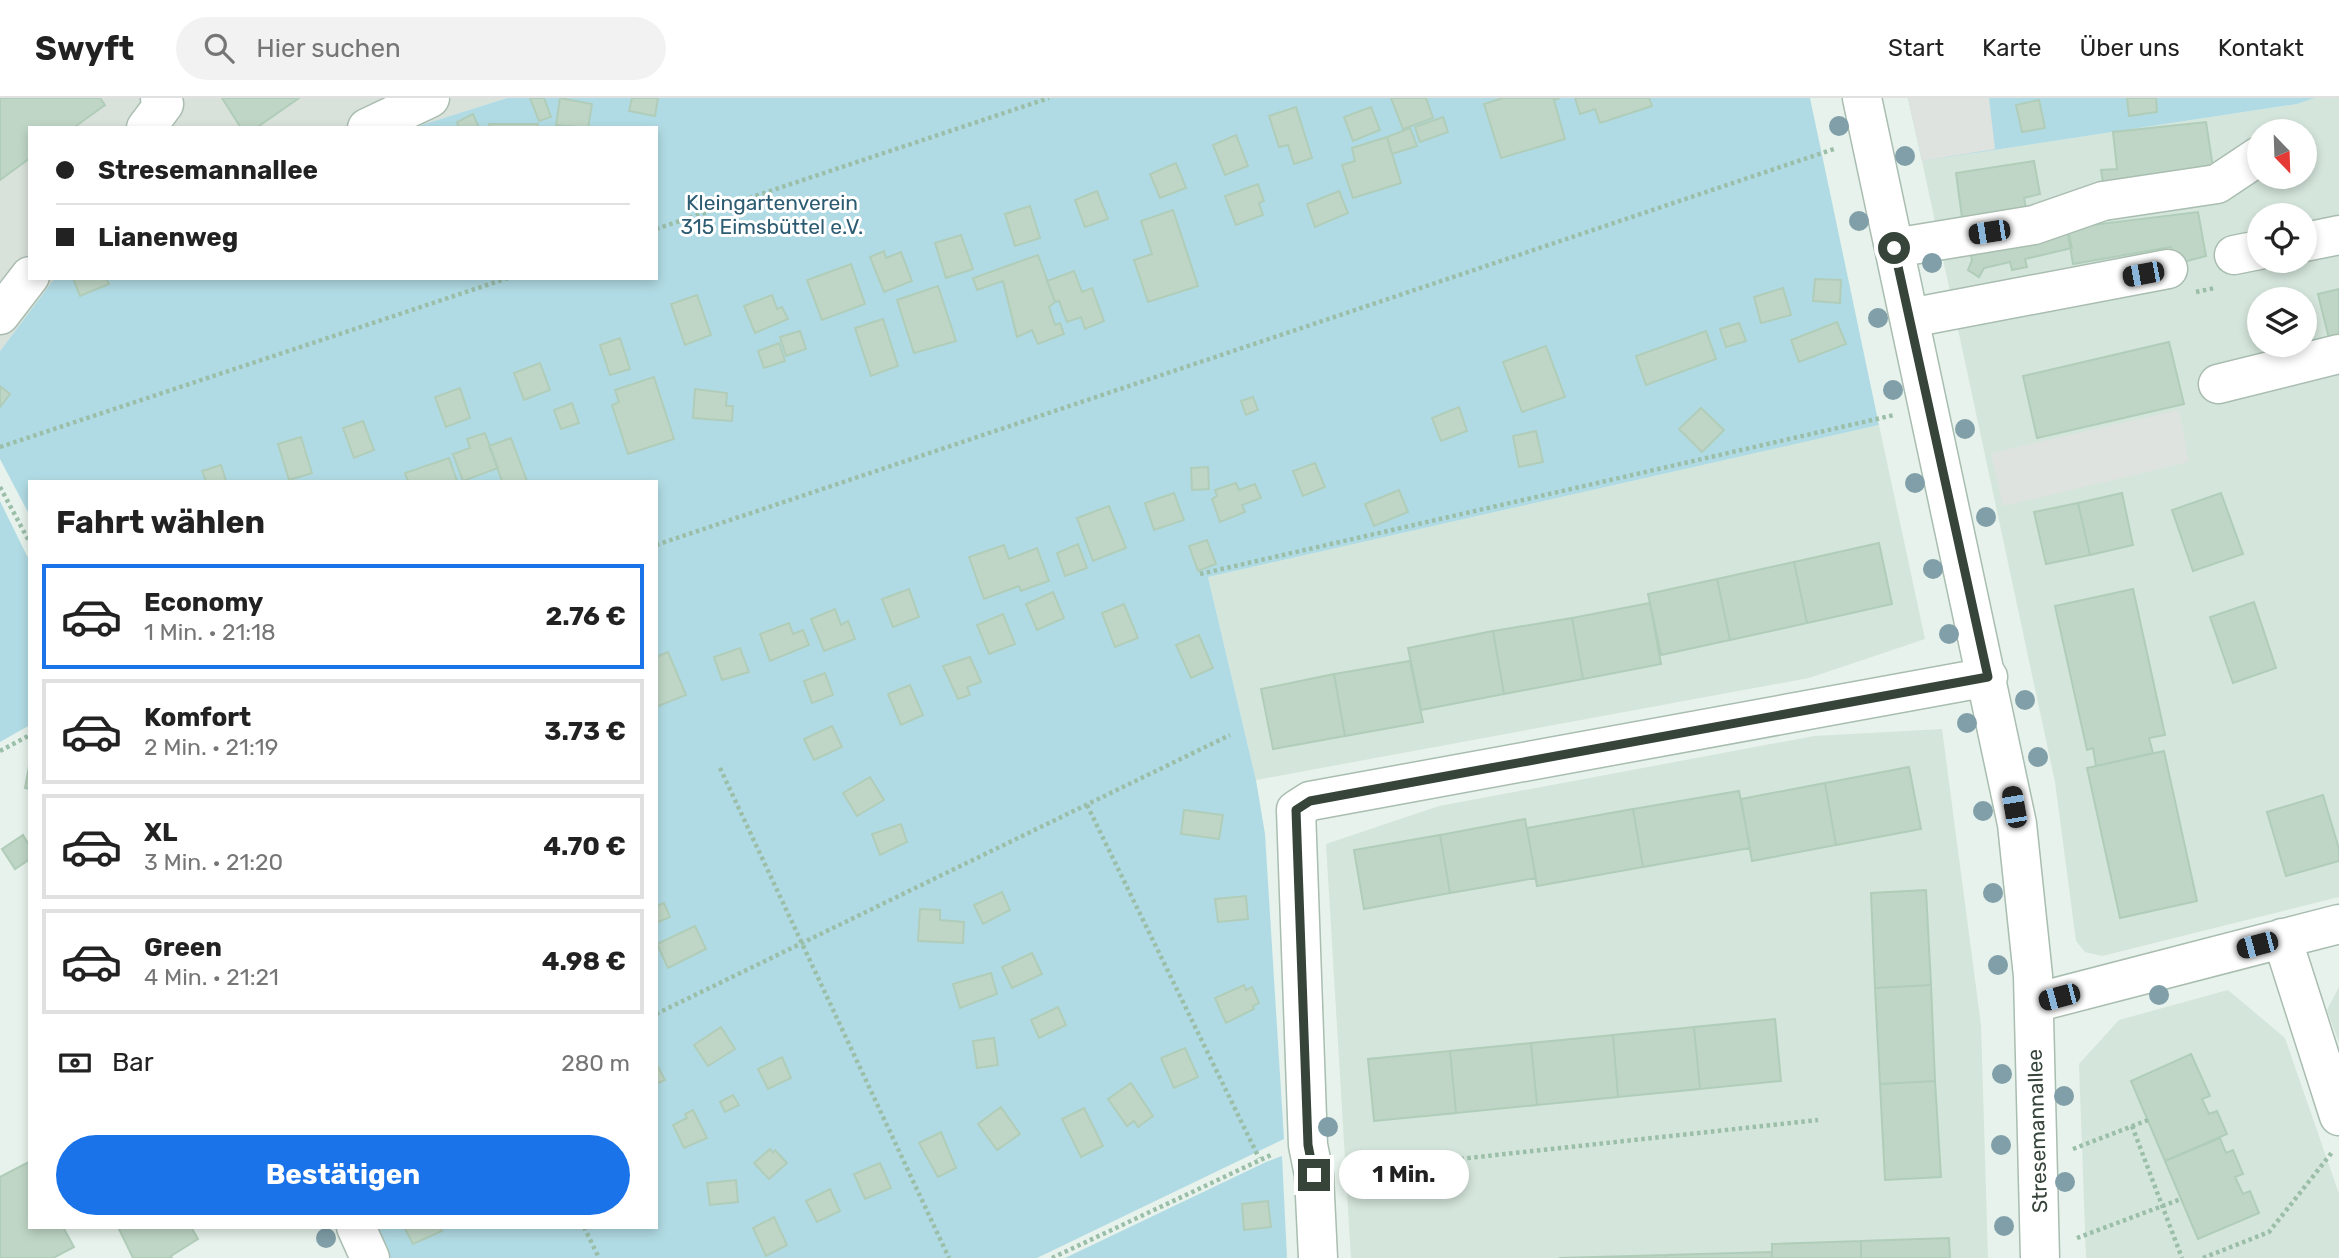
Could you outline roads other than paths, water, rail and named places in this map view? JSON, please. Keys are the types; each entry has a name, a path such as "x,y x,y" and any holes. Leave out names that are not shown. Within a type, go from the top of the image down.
{"street":[{"path":"148,126 164,104 160,98"},
{"path":"371,126 430,98"},
{"name":"Stresemannallee","path":"1862,98 1988,677 2023,862 2034,1003 2040,1255"},
{"path":"1894,248 2034,225 2104,201 2217,184 2247,164"},
{"path":"2317,240 2339,235"},
{"path":"1910,317 2168,269"},
{"path":"0,315 28,279"},
{"path":"2218,383 2339,354"},
{"path":"1318,1258 1311,1160 1296,810 1310,801 1988,677"},
{"path":"2034,1003 2339,923"},
{"path":"2282,938 2339,1116"},
{"path":"357,1229 370,1258"}],"park label":[{"name":"Kleingartenverein 315 Eimsbüttel e.V.","path":"772,214"}]}
